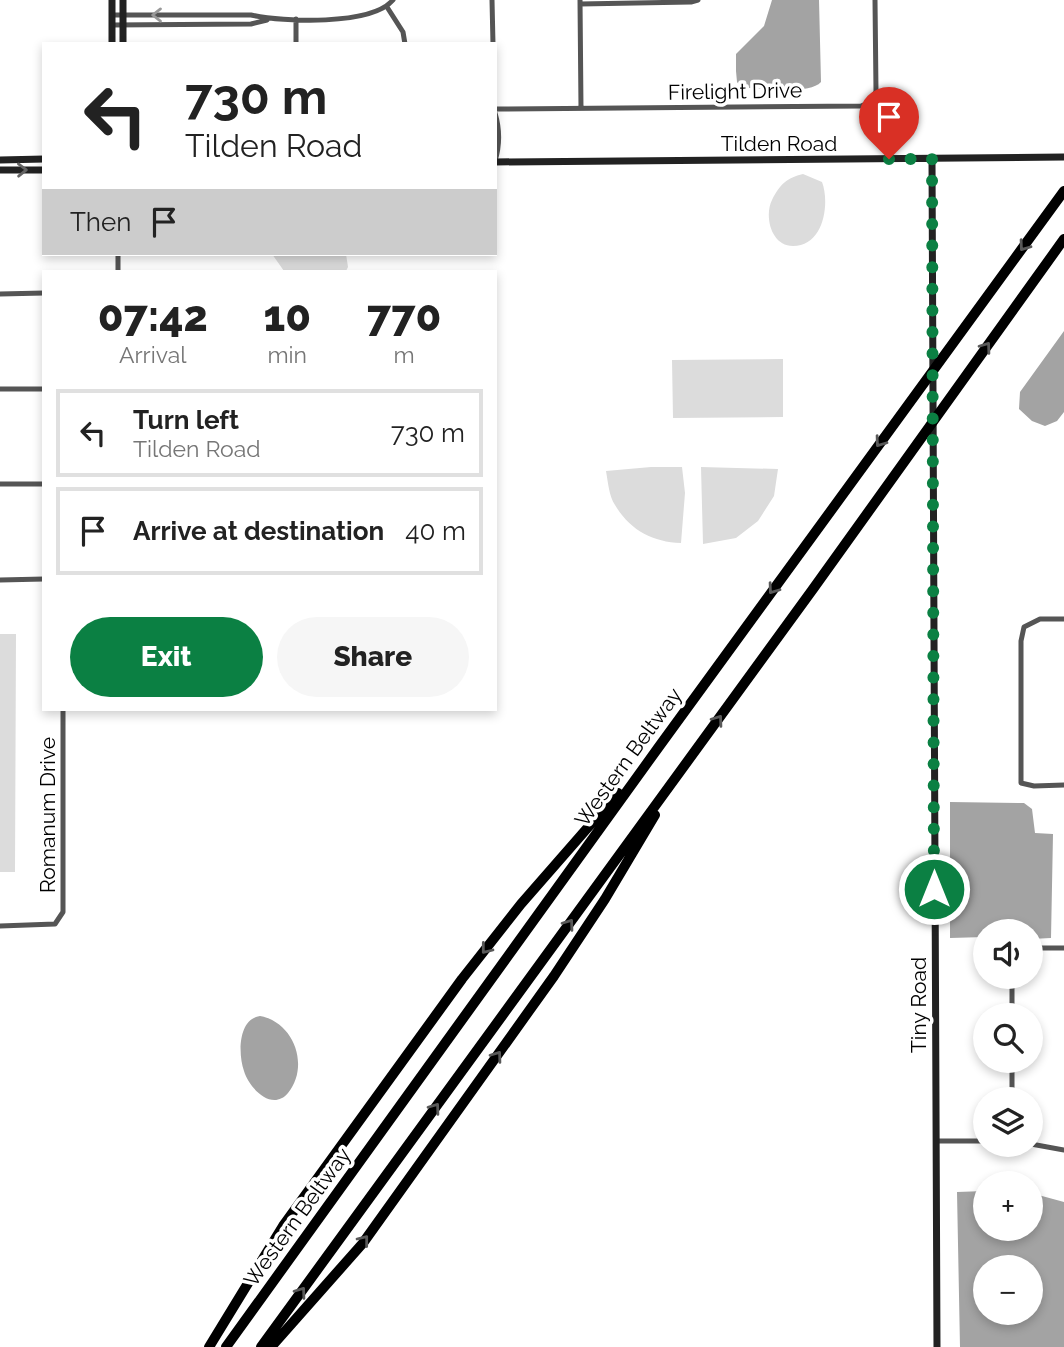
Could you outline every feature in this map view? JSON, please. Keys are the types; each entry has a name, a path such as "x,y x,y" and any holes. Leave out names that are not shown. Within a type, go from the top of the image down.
{"highway":[{"name":"Western Beltway","path":"226,1347 1064,191"},
{"path":"261,1347 691,758 1064,239"},
{"path":"209,1347 283,1226 462,979 521,904 658,748"},
{"path":"271,1347 363,1243 554,976 605,899 691,758"}],"street":[{"path":"112,0 112,42"},
{"path":"123,0 123,42"},
{"path":"112,15 350,18 369,16 387,7 393,0"},
{"path":"492,0 493,42"},
{"path":"581,108 580,2 698,0"},
{"name":"Firelight Drive","path":"497,111 869,104 876,91 875,0"},
{"path":"387,7 403,32 405,42"},
{"path":"177,25 178,15"},
{"path":"239,15 239,24"},
{"path":"112,25 251,24 270,19"},
{"path":"296,19 296,42"},
{"path":"497,134 497,156"},
{"name":"Tilden Road","path":"497,162 1064,157"},
{"path":"0,160 42,159"},
{"name":"Tiny Road","path":"932,159 937,1347"},
{"path":"0,170 42,170"},
{"path":"0,294 42,293"},
{"path":"0,389 42,389"},
{"path":"0,484 42,484"},
{"path":"0,580 42,579"},
{"path":"1064,619 1040,619 1024,627 1021,642 1021,783 1034,786 1064,785"},
{"name":"Romanum Drive","path":"0,926 47,926 60,920 63,912 63,711"},
{"path":"1043,948 1064,948"},
{"path":"936,1140 973,1141"},
{"path":"1043,1146 1064,1150"}],"shaded area":[{"path":"772,0 819,0 821,82 815,86 797,90 776,90 741,87 737,82 736,54 764,26"},
{"path":"803,174 822,182 825,211 812,239 803,244 785,245 771,229 770,207 781,186 793,177"},
{"path":"273,256 346,256 348,267 346,270 283,270"},
{"path":"1064,331 1064,412 1057,421 1045,426 1032,421 1019,409 1020,392"},
{"path":"783,359 783,417 673,418 672,360"},
{"path":"682,467 685,493 681,543 651,537 635,528 621,514 611,497 606,471"},
{"path":"701,467 778,469 774,496 758,521 736,538 703,544"},
{"path":"0,634 16,634 15,872 0,872"},
{"path":"950,802 1024,803 1032,809 1035,833 1053,834 1051,938 1043,938 1043,919 973,919 973,937 950,938"},
{"path":"260,1016 282,1027 290,1036 298,1058 295,1082 288,1093 275,1100 262,1096 256,1090 247,1078 242,1064 244,1030 247,1023"},
{"path":"973,1191 973,1241 1043,1241 1043,1196 1064,1202 1064,1347 960,1347 957,1192"}],"route":[{"path":"889,159 932,159 934,889"}]}
